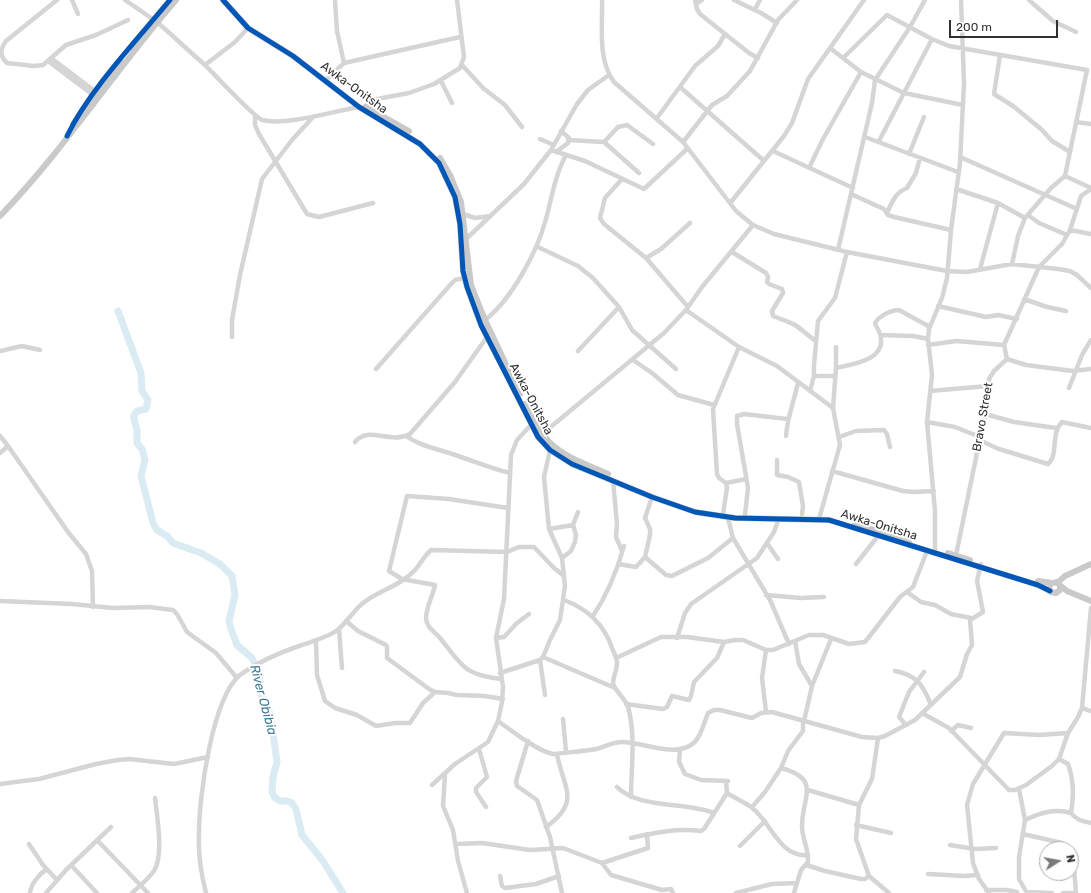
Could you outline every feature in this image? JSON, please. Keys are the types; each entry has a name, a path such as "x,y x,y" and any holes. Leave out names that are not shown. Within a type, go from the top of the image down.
{"main road":[{"path":"0,216 31,182 156,21 170,0"},
{"path":"67,136 74,121 94,93 176,0"},
{"name":"Awka-Onitsha","path":"223,0 248,28 293,56 362,107 415,135 445,164 454,182 461,213 471,285 484,320 540,436 552,446 572,458 679,504 725,516 802,514 840,523 927,551 956,555 980,566 1057,586"},
{"name":"Awka-Onitsha","path":"227,0 253,26 298,54 362,107"},
{"name":"Awka-Onitsha","path":"464,241 464,278 487,338 531,425 550,450 572,464 652,497 695,512 725,516 820,518 863,526 1042,586 1050,591 1049,586 1057,586"},
{"path":"1057,586 1065,576 1091,564"},
{"path":"1057,586 1091,601"},
{"path":"1057,586 1091,605"}],"street":[{"path":"57,0 6,41 2,47 3,60 12,65 39,66 49,60 66,45 96,35 128,20"},
{"path":"72,0 78,14"},
{"path":"125,0 156,21 205,65 255,115 262,120 270,121 313,117 336,111 362,107 377,99 409,94 441,81 456,72 462,65 464,58 460,37 457,0"},
{"path":"335,0 337,31 344,63"},
{"path":"602,0 603,50 609,75 614,82 658,118 683,142 743,218 753,225 774,234 838,250 958,272 1012,264 1070,271 1089,282 1091,288"},
{"path":"702,0 696,2 700,14 758,58"},
{"path":"734,0 777,23"},
{"path":"755,10 760,0"},
{"path":"683,142 712,105 727,96 737,87 750,71 777,23 785,11 797,0"},
{"path":"731,202 763,160 773,151 792,123 808,79 864,0"},
{"path":"838,250 865,137 875,80 910,27 924,0"},
{"path":"935,551 936,527 934,491 927,422 932,375 928,339 930,326 947,278 960,157 964,48 961,17 962,0"},
{"path":"1029,0 1053,21 1076,32"},
{"path":"844,57 886,16 932,39 964,48 1085,69 1087,72 1065,176 1026,217 1018,236 1012,264"},
{"path":"205,65 235,42 248,28"},
{"path":"658,118 694,66 718,46 725,34"},
{"path":"328,78 344,63 460,37"},
{"path":"878,141 932,39"},
{"path":"830,48 844,57 861,72 904,93 963,105"},
{"path":"1000,55 994,94 1014,106 1041,129 1052,141 1070,152"},
{"path":"49,60 94,93"},
{"path":"462,65 483,88 505,105 522,127"},
{"path":"809,168 822,139 861,72"},
{"path":"464,241 517,192 554,146 577,104 588,90 609,75"},
{"path":"441,81 452,103"},
{"path":"1085,82 1091,84"},
{"path":"680,87 763,160"},
{"path":"255,115 255,125 259,134 307,214 318,217 373,203"},
{"path":"232,337 232,320 240,275 262,179 275,161 313,117"},
{"path":"909,154 924,117"},
{"path":"1076,122 1091,124"},
{"path":"604,142 618,127 627,125 653,144"},
{"path":"556,152 568,143 567,134 561,131"},
{"path":"865,137 958,172"},
{"path":"540,139 554,146"},
{"path":"568,140 604,142 639,173"},
{"path":"551,150 607,171 642,189 646,188 688,148"},
{"path":"773,151 853,188"},
{"path":"484,320 498,310 538,247 558,168 566,155"},
{"path":"960,157 1077,209"},
{"path":"887,213 896,196 902,189 907,188 916,173 920,158"},
{"path":"1065,176 1091,189 1081,196 1070,230 1058,250 1039,267 1024,299 1017,319 1004,345 1006,359 1026,365 1076,371 1091,369"},
{"path":"622,179 605,198 600,218 604,224 646,258 687,309 739,347 777,366 833,408"},
{"path":"956,189 998,203 1067,235"},
{"path":"851,194 884,209 887,213 894,217 951,230"},
{"path":"980,269 998,203"},
{"path":"461,213 475,218 490,216"},
{"path":"646,258 661,250 690,223"},
{"path":"540,436 650,346 687,309 712,273 732,252 742,237 753,225"},
{"path":"1070,230 1091,234"},
{"path":"538,247 578,266 593,278 619,307 632,330 676,369"},
{"path":"732,252 766,273 768,276 767,282 769,284 782,289 783,293 772,311 773,316 795,325 804,331 806,336 816,341"},
{"path":"810,391 814,376 818,321 835,298 847,252"},
{"path":"376,369 451,284 455,280 464,278"},
{"path":"1024,299 1047,307 1066,311"},
{"path":"938,306 986,317 998,315 1017,319"},
{"path":"578,351 619,307"},
{"path":"836,368 869,360 874,356 880,345 881,335 876,325 877,320 896,310 905,312 930,326"},
{"path":"881,335 914,336 928,339"},
{"path":"355,442 359,438 366,435 395,438 406,436 416,428 442,398 487,338"},
{"path":"1069,388 1082,355 1091,340"},
{"path":"928,345 956,341 1004,345"},
{"path":"0,351 22,346 40,350"},
{"path":"739,347 714,405 713,424 718,474 719,478 726,483 727,488 725,516 733,538 766,595 789,644"},
{"path":"820,518 840,445 833,408 836,347"},
{"name":"Bravo Street","path":"956,555 985,414 988,386 994,371 1006,359"},
{"path":"633,360 652,373 678,395 714,405"},
{"path":"814,376 835,376"},
{"path":"786,436 787,419 792,410 798,383"},
{"path":"930,391 988,386"},
{"path":"746,515 748,494 737,424 738,416 744,414 787,419"},
{"path":"985,414 1014,422 1056,428"},
{"path":"927,422 955,427 999,449 1048,464 1052,460 1056,428 1065,421 1091,428"},
{"path":"432,785 455,764 488,742 498,721 503,699 496,638 502,612 507,552 511,455 520,434 531,425"},
{"path":"839,437 856,431 884,430 887,434 890,446"},
{"path":"0,436 68,532 86,554 92,571 93,607"},
{"path":"406,436 427,447 452,454 486,467 510,473"},
{"path":"0,453 8,446"},
{"path":"545,695 542,658 560,620 564,600 562,558 549,529 544,478 550,450"},
{"path":"777,460 777,475 788,477 799,482 803,506 802,514"},
{"path":"832,471 903,491 934,491"},
{"path":"726,483 746,479"},
{"path":"593,616 602,603 623,548 616,537 617,524 613,480"},
{"path":"501,679 472,673 464,667 440,637 428,626 426,618 435,585 402,580 389,572 407,496 449,499 508,508"},
{"path":"618,564 636,567 645,557 650,529 645,518 652,497"},
{"path":"562,558 571,551 575,542 576,535 573,525 578,512"},
{"path":"677,638 685,613 691,604 708,594 748,563 757,558 774,532 779,518"},
{"path":"549,529 573,525"},
{"path":"856,564 878,536"},
{"path":"645,557 666,575 672,576 708,558 733,538"},
{"path":"767,543 778,558"},
{"path":"206,893 201,869 199,834 200,809 215,723 223,698 230,685 237,678 252,667 339,629 363,603 414,572 431,550 507,552 519,547 534,547 564,576"},
{"path":"616,658 655,639 707,639 724,642 744,640 766,650 773,650 804,636 814,634 849,644 865,642 900,597 913,587 927,551"},
{"path":"907,592 920,602 935,605 951,614 971,618 983,612 977,581 980,566"},
{"path":"766,595 801,598 824,597"},
{"path":"564,600 577,605 593,616 606,633 616,658 617,664 613,681 615,688 626,704 630,718 631,797"},
{"path":"0,601 72,604 113,608 149,607 173,610 177,614 187,632 216,654 237,678"},
{"path":"922,713 951,731 1009,790 1019,788 1045,772 1059,759 1068,733 1082,708 1091,608"},
{"path":"496,648 504,637 529,614"},
{"path":"498,721 547,752 557,754 588,751 616,742 631,742 680,750 689,747 696,741 708,713 711,711 720,710 752,718 766,712 862,737 878,738 906,725 922,713 960,676 967,654 972,645 969,622 971,618"},
{"path":"346,621 358,631 386,645 387,658 396,666 435,692 503,699"},
{"path":"339,629 342,668"},
{"path":"496,638 504,637"},
{"path":"752,807 765,792 781,768 788,751 803,730 803,721 812,686 831,639"},
{"path":"316,640 317,675 325,701 335,708 357,715 370,724 376,726 395,723 410,723 423,703 435,692"},
{"path":"795,641 801,668 812,686"},
{"path":"626,704 663,709 667,707 670,697 689,700 694,682 717,658 724,642"},
{"path":"766,650 762,678 766,712"},
{"path":"500,673 542,658 615,688"},
{"path":"1085,666 1091,664"},
{"path":"895,670 903,672 917,680 925,691 931,705"},
{"path":"906,725 899,717 909,692 924,672"},
{"path":"1082,708 1091,711"},
{"path":"563,719 566,752"},
{"path":"951,731 958,725 971,728"},
{"path":"1021,884 1016,893 1007,890 987,892 978,875 973,863 967,805 973,784 986,765 1004,733 1039,736 1068,733"},
{"path":"878,738 872,779 859,805 856,825 856,839 869,876 889,893"},
{"path":"528,741 516,781 516,786 537,800 553,849 560,876 562,893"},
{"path":"478,749 487,777 476,788 476,792 486,807"},
{"path":"630,838 648,834 690,829 701,831 726,794 727,781 701,780 685,774 679,762 680,750"},
{"path":"546,826 563,813 568,796 557,754"},
{"path":"0,784 39,779 96,764 118,760 174,764 208,757"},
{"path":"1059,759 1068,764 1072,780 1073,795 1071,812"},
{"path":"781,768 796,773 801,777 808,790 802,824 808,855 806,865 801,870 794,893"},
{"path":"445,774 443,806 453,830 458,861 467,893"},
{"path":"618,787 624,794 631,797 668,806 697,808 714,813"},
{"path":"1019,788 1025,820 1019,857 1021,884 1027,892 1052,893"},
{"path":"808,790 859,805"},
{"path":"726,794 752,807 766,821 781,844 787,849 801,856 808,855"},
{"path":"132,893 154,870 157,863 158,836 155,798"},
{"path":"1025,820 1041,812 1060,811 1071,812 1082,821 1091,823"},
{"path":"740,846 766,821"},
{"path":"856,825 891,833"},
{"path":"46,893 71,865 111,826"},
{"path":"602,863 648,848 648,834"},
{"path":"1023,834 1051,841"},
{"path":"98,840 148,893"},
{"path":"456,844 482,843 530,850 553,849 557,847 567,849 602,863 611,875 662,890 670,889 673,893"},
{"path":"30,844 47,869 57,880"},
{"path":"950,845 971,849 996,848"},
{"path":"71,865 97,893"},
{"path":"806,865 861,879 865,879 869,876"},
{"path":"30,893 34,882 42,872 47,869"},
{"path":"928,874 978,875"},
{"path":"500,876 502,886 505,888 536,884 560,876"},
{"path":"1075,881 1076,893"},
{"path":"736,893 772,884 797,883"},
{"path":"1063,893 1073,893"}],"waterway":[{"name":"River Obibia","path":"118,311 141,373 142,391 148,400 146,409 137,411 134,415 134,420 137,430 137,443 142,449 145,460 141,476 153,523 157,530 167,536 173,543 201,553 220,564 232,576 235,595 229,621 231,629 237,645 252,658 259,672 261,694 268,707 271,719 277,762 273,777 272,792 275,798 280,801 292,803 296,809 302,835 323,861 343,893"}],"cycle path":[{"path":"67,136 77,118 101,83 170,0"},
{"path":"223,0 248,28 293,56 359,107 420,144 439,163 455,197 460,224 463,271 467,287 481,325 538,437 550,450 572,464 652,497 695,512 735,518 829,520 1038,585 1050,591"}]}
